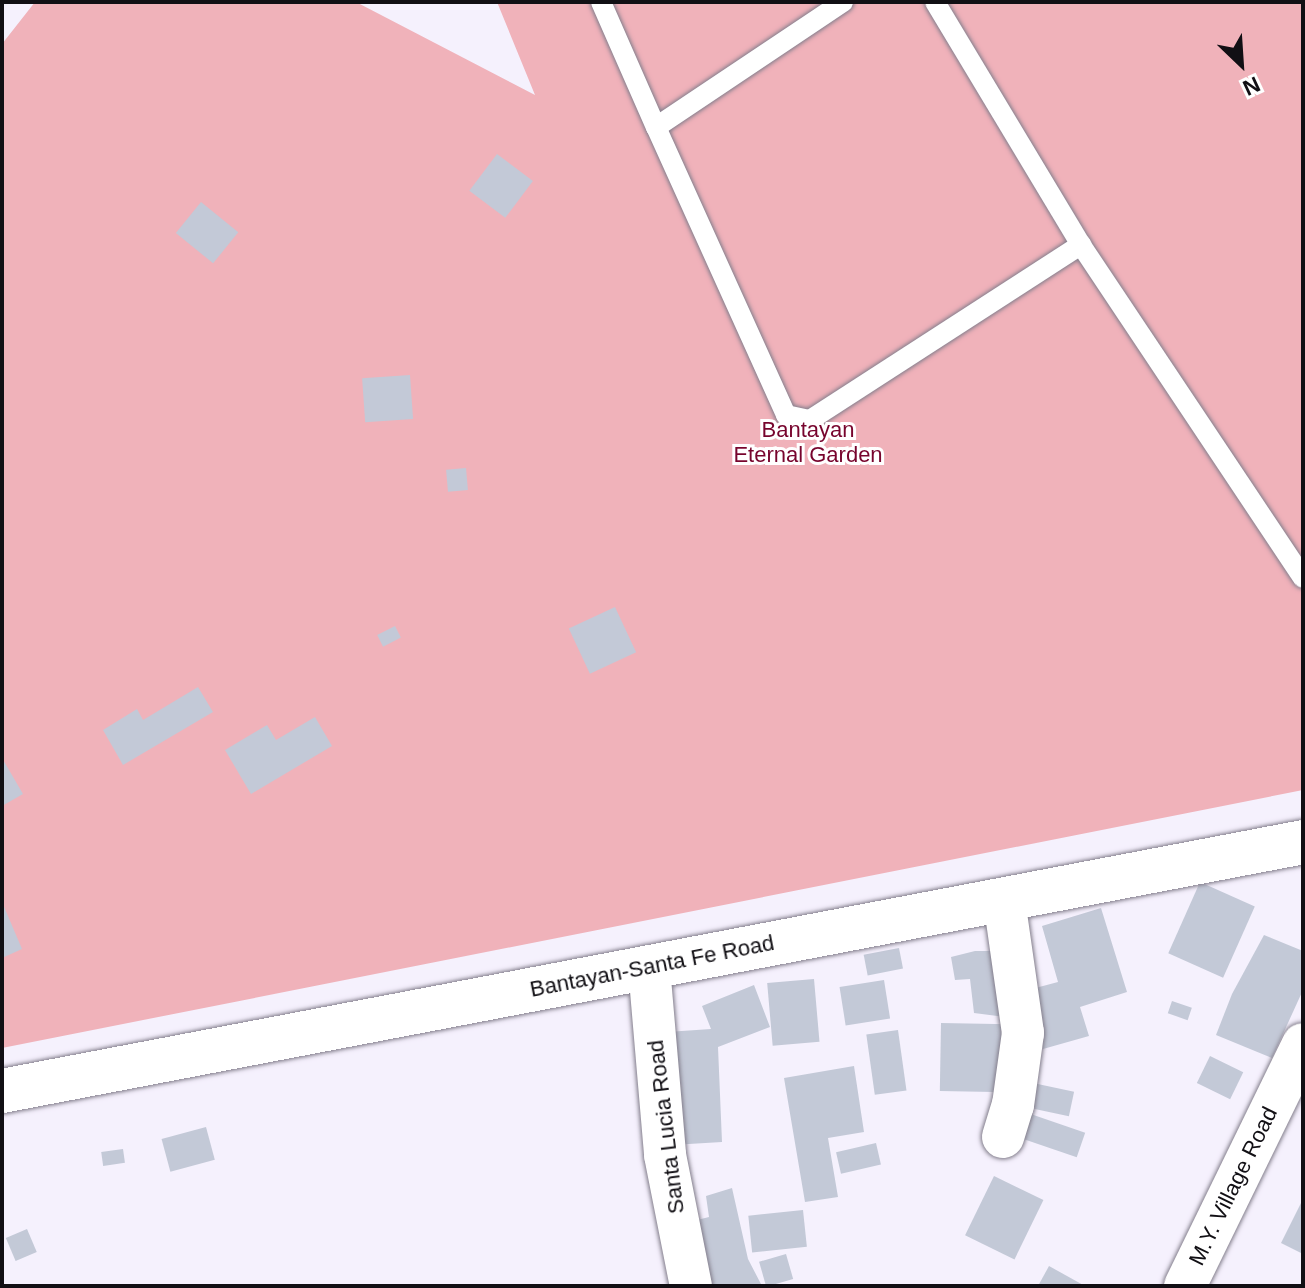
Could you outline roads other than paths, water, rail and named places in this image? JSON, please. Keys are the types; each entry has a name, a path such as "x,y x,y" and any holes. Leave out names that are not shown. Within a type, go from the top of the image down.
{"main road":[{"name":"Bantayan-Santa Fe Road","path":"2,1091 1303,842"}],"street":[{"path":"1003,1137 1013,1105 1023,1033 1004,899"},
{"name":"Santa Lucia Road","path":"649,967 665,1155 691,1286"},
{"name":"M.Y. Village Road","path":"1185,1286 1303,1044"}],"lane":[{"path":"601,2 786,415 810,420 1081,245"},
{"path":"656,127 843,2"},
{"path":"935,2 1081,245 1303,578"}],"park label":[{"name":"Bantayan Eternal Garden","path":"808,442"}]}
